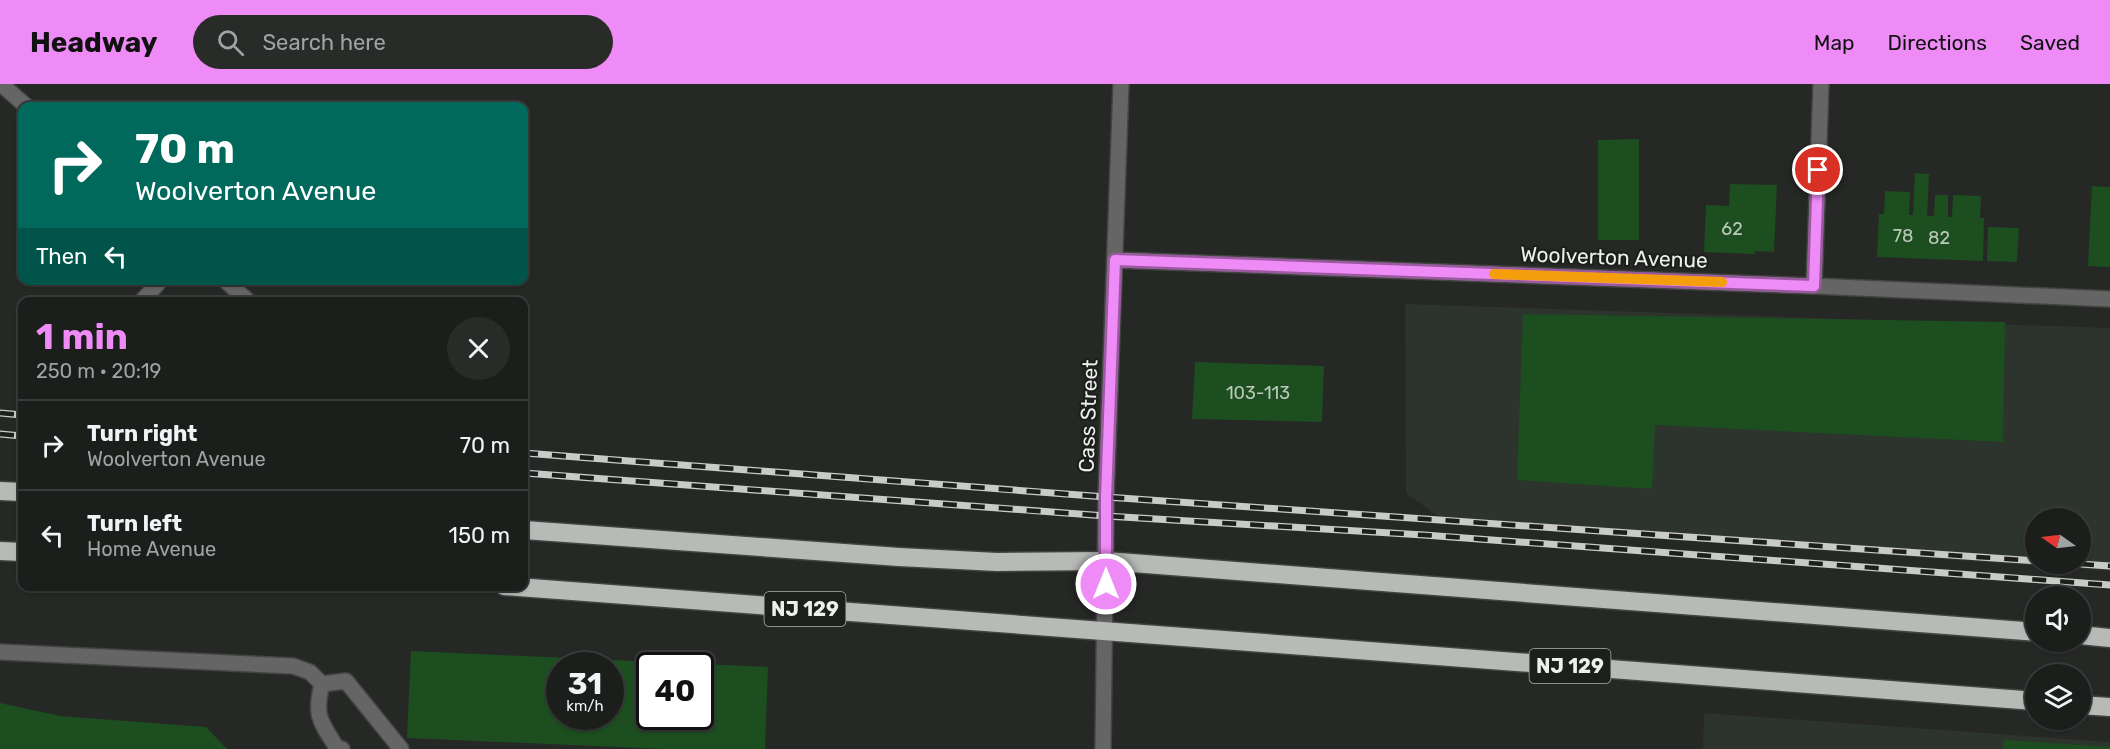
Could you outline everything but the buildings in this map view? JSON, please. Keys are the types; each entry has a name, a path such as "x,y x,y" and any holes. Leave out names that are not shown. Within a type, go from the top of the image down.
{"highway":[{"path":"0,491 18,492"},
{"path":"528,530 693,544 899,557 997,562 1106,561 2025,631"},
{"path":"0,551 18,552"},
{"name":"NJ 129","path":"528,588 2025,700"},
{"path":"2091,636 2110,638"},
{"path":"2091,706 2110,707"}],"street":[{"path":"1,84 21,102"},
{"name":"Cass Street","path":"1102,749 1106,497 1121,84"},
{"path":"1814,286 1821,84"},
{"name":"Woolverton Avenue","path":"1115,260 2110,299"},
{"path":"146,297 156,285"},
{"path":"230,285 244,297"},
{"path":"0,652 293,666 310,672 322,684"},
{"path":"322,684 346,681 401,749"},
{"path":"322,684 317,702 319,720 337,748 342,749"}],"shaded area":[{"path":"1405,304 2110,328 2110,571 2091,570 2091,508 2025,508 2025,565 1449,524 1406,493"},
{"path":"1704,713 2110,742 2110,749 1703,749"}],"railway":[{"path":"0,413 18,415"},
{"path":"0,434 18,436"},
{"path":"528,453 1106,497 2025,560"},
{"path":"528,473 1106,516 1424,535 2110,585"},
{"path":"2091,565 2110,566"}],"slow traffic":[{"path":"1494,274 1722,282"}],"route":[{"path":"1106,584 1106,497 1115,260 1814,286 1818,170"}]}
